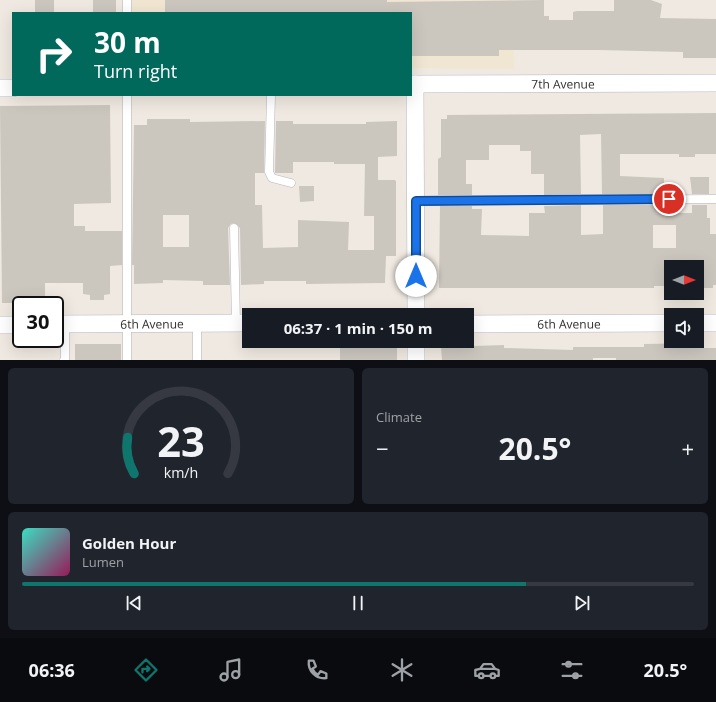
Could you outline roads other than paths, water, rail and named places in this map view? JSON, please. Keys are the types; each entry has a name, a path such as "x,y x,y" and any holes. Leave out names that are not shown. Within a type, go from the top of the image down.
{"street":[{"name":"7th Avenue","path":"413,84 716,83"},
{"path":"413,84 416,201 416,308"},
{"path":"0,88 12,88"},
{"name":"6th Avenue","path":"64,324 242,323"},
{"name":"6th Avenue","path":"474,324 664,323"},
{"path":"704,323 716,323"},
{"path":"0,325 12,325"},
{"path":"416,348 416,360"}],"lane":[{"path":"127,0 127,12"},
{"path":"127,96 127,360"},
{"path":"271,96 268,172 272,178 291,183"},
{"path":"416,201 716,199"},
{"path":"234,228 242,312"},
{"path":"197,324 197,360"},
{"path":"63,348 64,360"}]}
